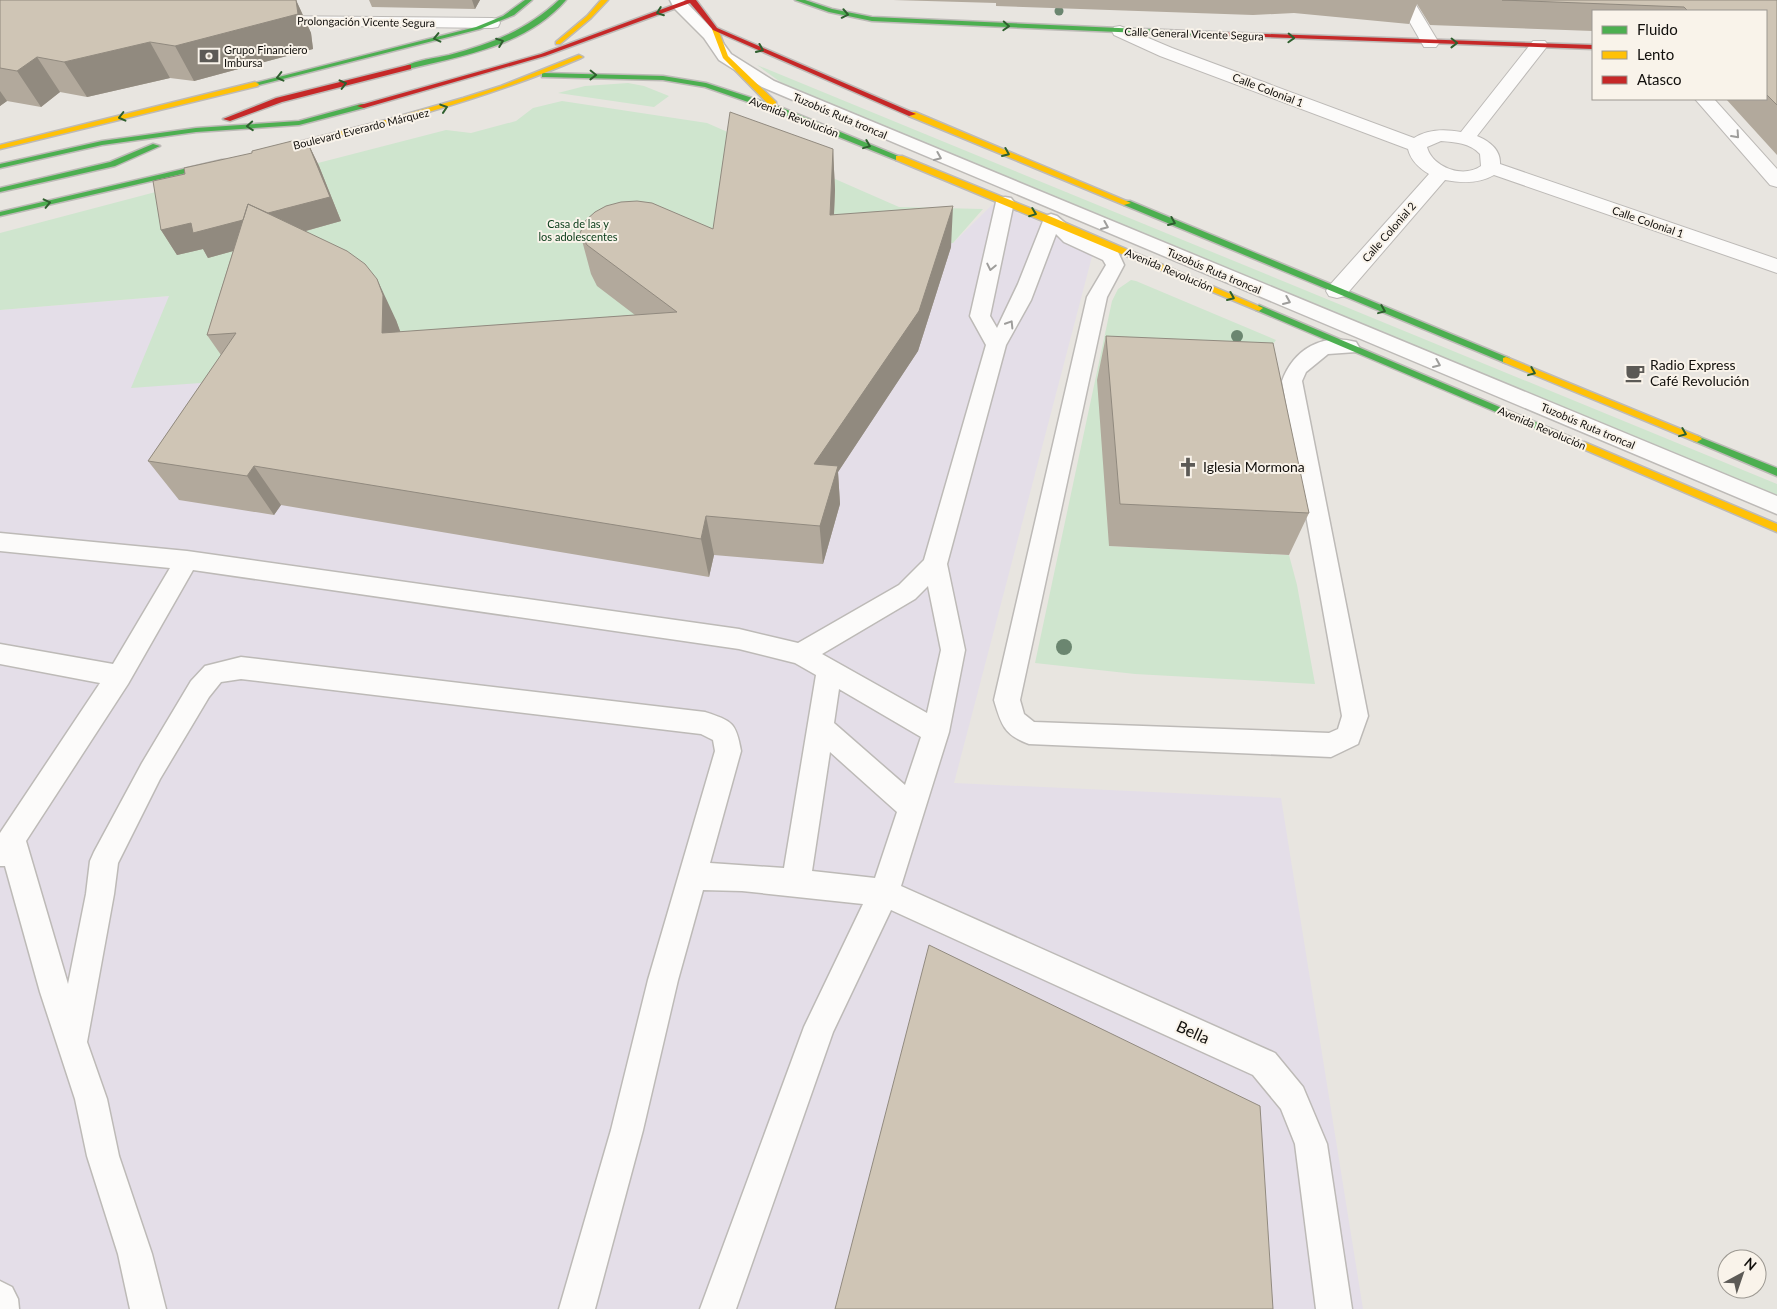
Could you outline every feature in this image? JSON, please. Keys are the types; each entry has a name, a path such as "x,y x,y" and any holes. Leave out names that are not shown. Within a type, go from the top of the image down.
{"main road":[{"path":"0,148 492,24 513,13 529,0"},
{"name":"Boulevard Everardo Márquez","path":"0,190 112,164 196,130 279,100 492,46 523,33 538,24 563,0"},
{"path":"544,54 589,17 604,0"},
{"name":"Calle General Vicente Segura","path":"798,0 832,12 872,19 1120,31 1430,43 1592,47"},
{"path":"686,1 715,29 1337,291 1777,472"},
{"name":"Boulevard Everardo Márquez","path":"0,166 102,143 196,130 299,123 544,54 629,24 686,1"},
{"path":"545,74 596,48 629,24 635,8"},
{"path":"715,29 725,57 777,108"},
{"name":"Boulevard Everardo Márquez","path":"258,153 429,113 545,74"},
{"name":"Avenida Revolución","path":"545,74 663,78 706,84 777,108 1051,220 1777,528"},
{"path":"0,214 229,160"}],"street":[{"path":"1405,0 1430,43"},
{"name":"Prolongación Vicente Segura","path":"253,21 492,24"},
{"name":"Calle Colonial 1","path":"1120,31 1156,48 1417,146"},
{"path":"1465,139 1539,45"},
{"path":"1705,100 1777,181"},
{"path":"1441,135 1465,139 1476,143 1490,155 1492,161 1490,167 1485,172 1466,176 1441,172 1422,160 1418,153 1417,146 1430,137 1441,135"},
{"name":"Calle Colonial 1","path":"1490,167 1777,266"},
{"name":"Calle Colonial 2","path":"1337,291 1441,172"}],"lane":[{"name":"Tuzobús Ruta troncal","path":"686,1 725,57 768,84 1777,505"},
{"path":"996,345 980,316 1005,202"},
{"path":"718,1309 819,1027 884,893 936,732 953,650 935,564 996,345 1012,322 1022,302 1051,220 1071,238 1111,256 1115,265 1097,297 1007,700 1013,721 1030,732 1331,745 1349,736 1355,716 1292,380 1297,368 1323,347 1349,347"},
{"path":"0,542 187,560 740,639 801,654 936,732"},
{"path":"148,1309 135,1254 103,1156 91,1099 6,849 119,676 187,560"},
{"path":"801,654 907,592 935,564"},
{"path":"0,654 119,676"},
{"path":"72,1042 100,894 104,861 150,771 200,689 214,673 241,668 705,724 724,733 728,751 663,980 627,1130 577,1309"},
{"path":"796,883 829,671"},
{"path":"821,728 912,808"},
{"name":"Bella","path":"694,876 742,878 884,893 1264,1064 1292,1098 1311,1144 1334,1309"},
{"path":"0,1299 1,1309"}],"shaded area":[{"path":"994,203 1095,245 954,783 1281,798 1363,1309 0,1309 0,310 170,296 132,387 720,261 953,243"}],"green space":[{"path":"757,65 1777,484 1777,500 797,94"},
{"path":"628,83 644,86 669,96 654,107 558,93 585,86"},
{"name":"Casa de las y los adolescentes","path":"562,101 707,123 899,207 983,209 953,243 720,261 718,346 131,388 169,296 0,310 0,233 167,189 240,183 446,130 471,133 516,121 533,108"},
{"path":"1131,280 1276,340 1256,368 1109,546 1289,555 1297,585 1315,684 1135,674 1035,663 1112,301 1118,289"}],"building":[{"path":"0,0 296,0 298,14 175,46 150,42 64,62 37,57 17,71 0,68"},
{"path":"1502,0 1777,0 1777,105 1767,95 1767,10 1687,10 1684,7"},
{"path":"730,112 833,149 830,215 953,206 919,311 814,464 838,466 820,526 706,516 701,539 254,466 247,476 148,461 236,333 207,335 248,204 347,251 365,264 377,279 383,295 382,333 677,312 587,245 580,233 586,220 595,212 606,206 621,202 637,201 652,203 713,229"},
{"path":"292,141 307,141 330,197 268,213 248,204 243,220 193,233 191,223 161,230 153,181 185,174 184,168 252,153 252,151"},
{"name":"Iglesia Mormona","path":"1106,336 1273,343 1309,513 1120,504"},
{"path":"929,945 1260,1106 1273,1309 835,1309"}],"traffic: fast":[{"path":"255,84 478,28 506,17 518,10 529,0"},
{"path":"408,67 492,45 511,37 547,15 563,0"},
{"path":"798,0 831,11 872,19 1209,34"},
{"path":"545,75 663,78 706,85 777,109 899,158"},
{"path":"0,166 102,143 196,130 299,123 361,106"},
{"path":"0,190 112,164 156,146"},
{"path":"0,214 222,162"},
{"path":"1127,203 1506,360"},
{"path":"1259,308 1584,446"},
{"path":"1697,439 1777,472"}],"traffic: slow":[{"path":"558,43 589,17 605,0"},
{"path":"715,29 725,57 773,104"},
{"path":"271,150 350,132 466,100 542,73 579,57"},
{"path":"0,147 255,84"},
{"path":"912,114 1127,203"},
{"path":"899,158 1259,308"},
{"path":"1506,360 1697,439"},
{"path":"1584,446 1777,528"}],"traffic: jam":[{"path":"691,0 715,29 912,114"},
{"path":"361,106 543,55 693,0"},
{"path":"1209,34 1592,47"},
{"path":"227,119 279,100 408,67"}],"place":[{"name":"Grupo Financiero Imbursa","path":"209,56"},
{"name":"Radio Express Café Revolución","path":"1635,373"},
{"name":"Iglesia Mormona","path":"1188,467"}]}
